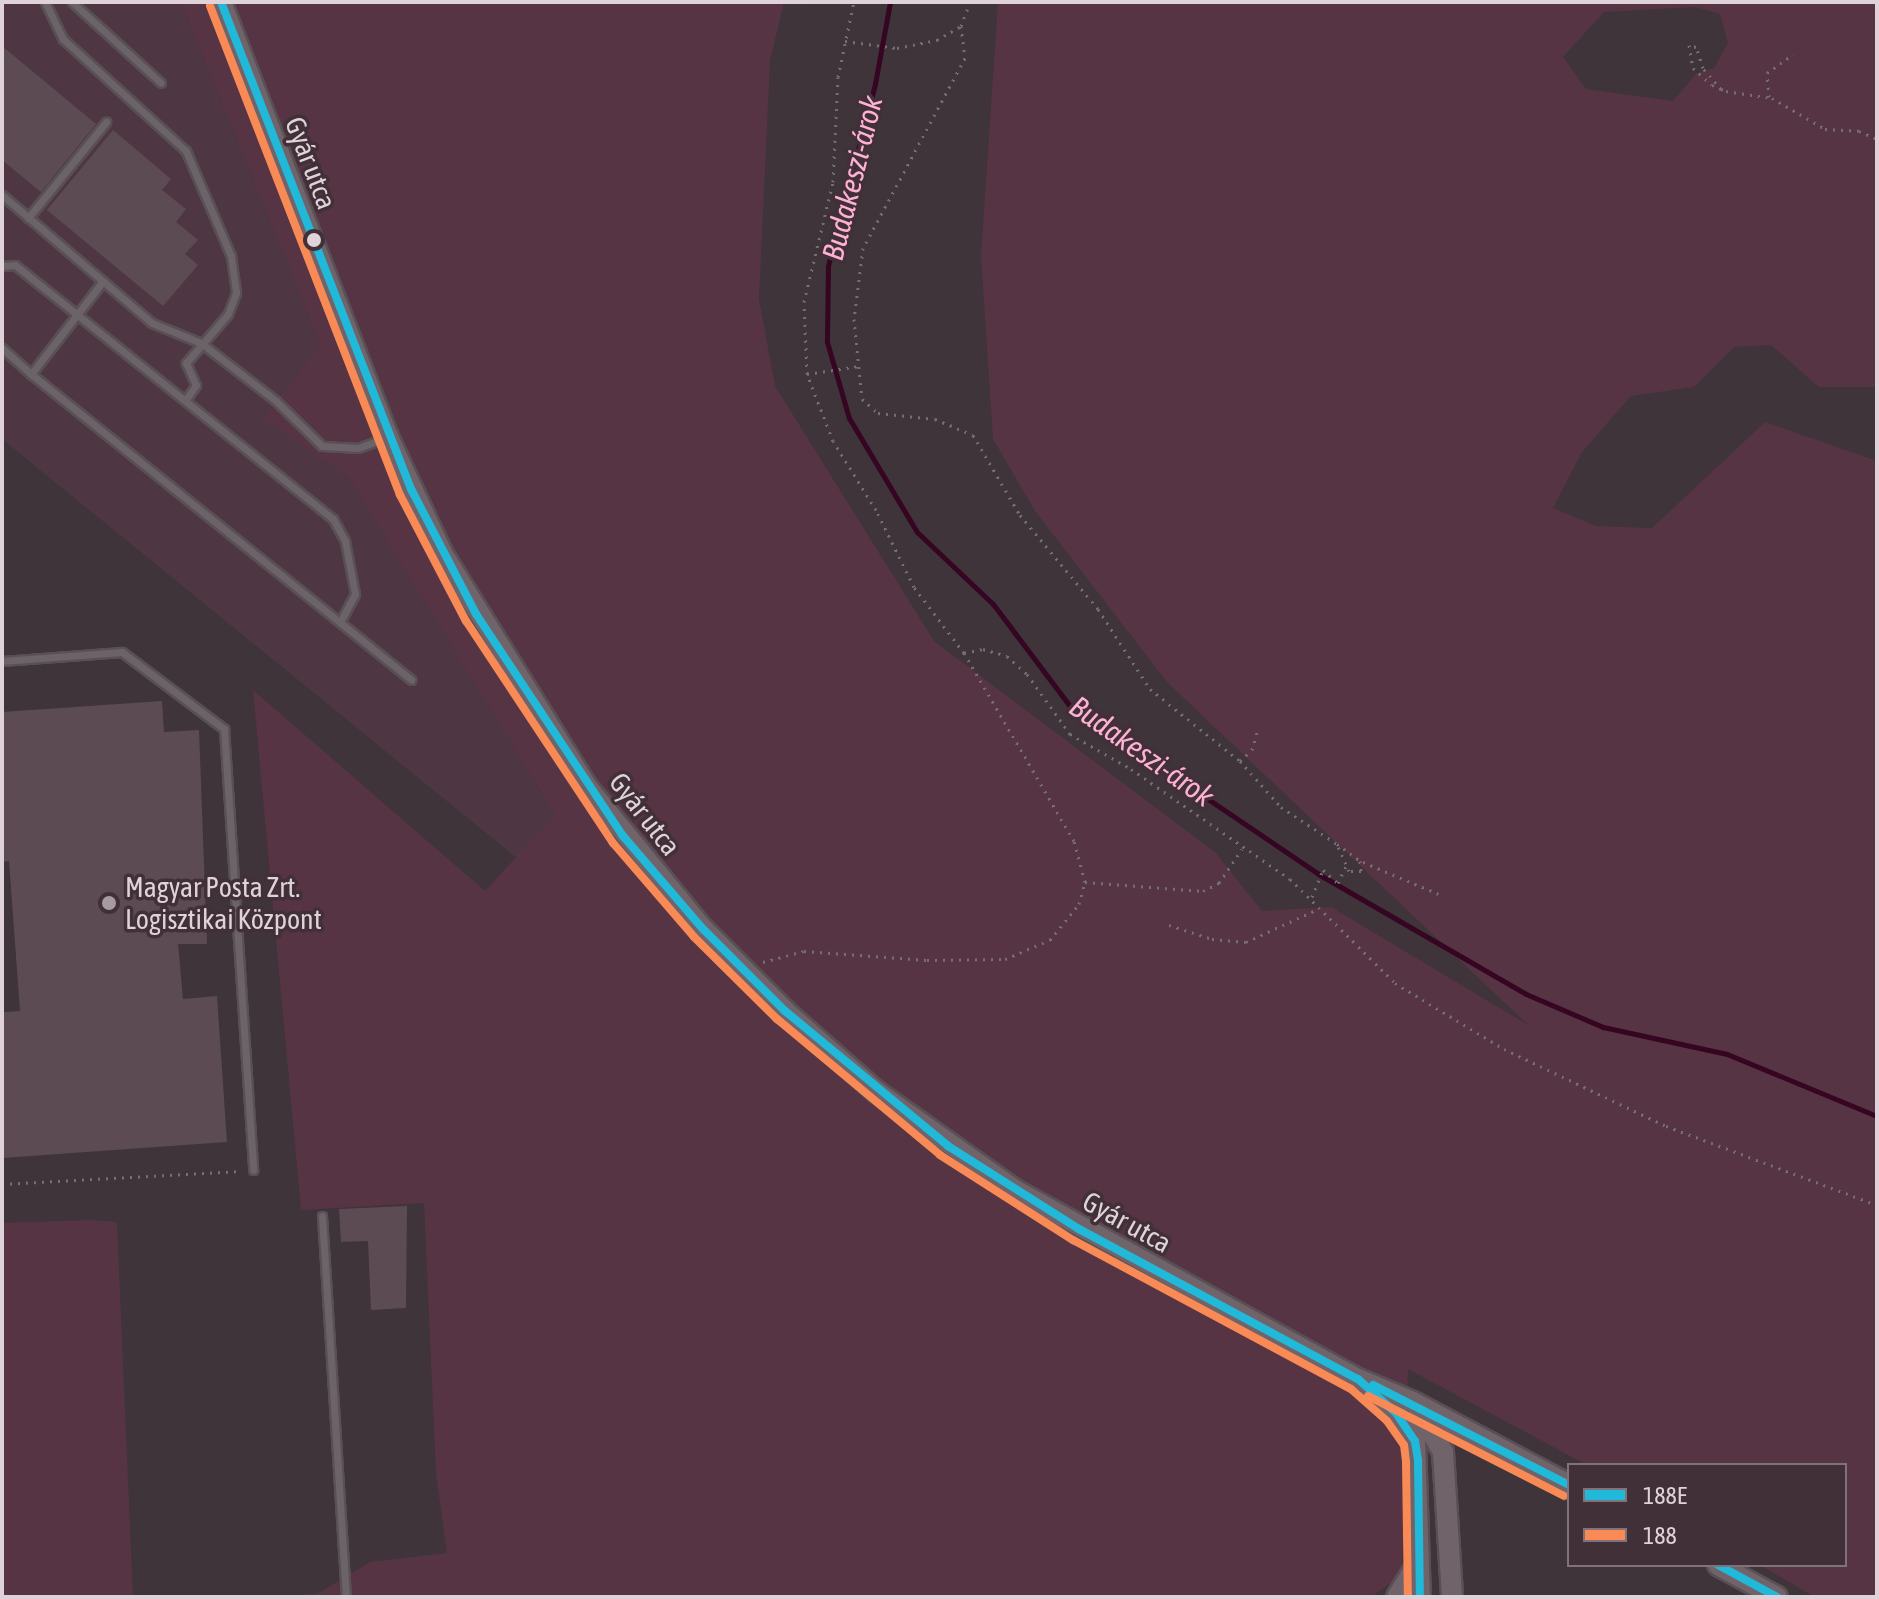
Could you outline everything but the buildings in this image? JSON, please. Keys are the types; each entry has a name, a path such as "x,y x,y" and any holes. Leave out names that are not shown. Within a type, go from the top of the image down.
{"main road":[{"name":"Gyár utca","path":"221,2 388,437 449,565 540,717 623,836 745,972 877,1092 975,1164 1079,1229 1358,1379 1413,1402 1567,1484"},
{"name":"Gyár utca","path":"1358,1379 1396,1413 1415,1441 1420,1597"},
{"path":"1413,1402 1433,1426 1443,1452 1452,1597"},
{"path":"1397,1597 1419,1560"},
{"path":"1726,1570 1737,1597"},
{"path":"1726,1570 1777,1597"}],"lane":[{"path":"72,2 161,83"},
{"path":"49,3 63,39 175,139 198,170 231,256 236,293 228,314 186,363 196,385 185,401"},
{"path":"28,218 106,122"},
{"path":"2,195 152,323 201,343 276,401 322,446 358,448 388,437"},
{"path":"2,266 15,265 333,519 345,541 355,594 340,622"},
{"path":"31,374 103,281"},
{"path":"2,348 411,680"},
{"path":"2,661 122,652 224,729 253,1170"},
{"path":"322,1216 346,1597"}],"path":[{"path":"745,972 783,953 804,951 941,961 1005,959 1050,940 1079,904 1085,882 1074,841 964,653 914,587 876,510 833,441 807,374 804,302 833,182 845,41 854,2"},
{"path":"970,2 961,26 965,58 863,248 854,319 862,399 872,410 935,419 973,435 1025,522 1105,617 1150,689 1240,761 1281,807 1360,861 1443,896"},
{"path":"845,41 897,48 937,40 961,26"},
{"path":"1721,89 1703,68 1695,46 1689,45 1696,72 1721,89 1769,97 1820,128 1859,131 1877,139"},
{"path":"1769,97 1767,73 1793,54"},
{"path":"807,374 860,366"},
{"path":"964,653 983,649 1007,656 1027,674 1070,734 1131,769 1242,849 1290,879 1395,983 1504,1049 1666,1126 1877,1205"},
{"path":"1240,761 1252,750 1257,733"},
{"path":"1337,844 1346,866 1358,873 1360,861"},
{"path":"1085,882 1203,891 1219,883 1242,849"},
{"path":"1311,899 1323,870 1338,883 1346,866"},
{"path":"1169,925 1212,939 1246,942 1318,909"},
{"path":"2,1184 253,1170"}],"shaded area":[{"path":"2,2 181,2 320,346 264,418 348,477 555,815 518,859 2,439"},
{"path":"181,2 784,2 770,61 759,299 775,386 934,641 1216,853 1262,911 1331,907 1528,1025 1167,682 1035,511 993,439 981,256 998,2 1877,2 1877,387 1819,387 1771,345 1734,347 1694,387 1631,396 1582,452 1553,508 1596,526 1652,528 1765,422 1877,461 1877,1597 1815,1597 1763,1567 1847,1567 1847,1463 1583,1463 1408,1369 1402,1575 1371,1597 259,1597 317,1594 370,1562 447,1553 436,1474 424,1203 301,1210 253,690 485,891 555,815 348,477 263,418 320,346","holes":["1695,7 1720,14 1728,43 1714,68 1697,73 1673,101 1586,89 1563,57 1604,12"]},
{"path":"117,1222 133,1597 2,1597 2,1223"}],"waterway":[{"name":"Budakeszi-árok","path":"890,2 875,84 828,266 827,342 849,418 917,532 993,604 1069,705 1320,875 1526,994 1603,1027 1727,1054 1877,1116"}],"transit line":[{"name":"188E","path":"221,2 411,489 476,614 623,836 703,929 785,1011 948,1146 1079,1229 1358,1379 1396,1413 1415,1441 1418,1461 1420,1597"},
{"name":"188","path":"210,6 400,495 466,621 613,843 694,937 777,1019 940,1155 1073,1240 1351,1389 1387,1421 1404,1445 1408,1597"},
{"name":"188E","path":"1373,1385 1567,1484"},
{"name":"188","path":"1368,1396 1564,1496"},
{"name":"188E","path":"1722,1567 1777,1597"}],"place":[{"name":"Magyar Posta Zrt. Logisztikai Központ","path":"109,903"}]}
